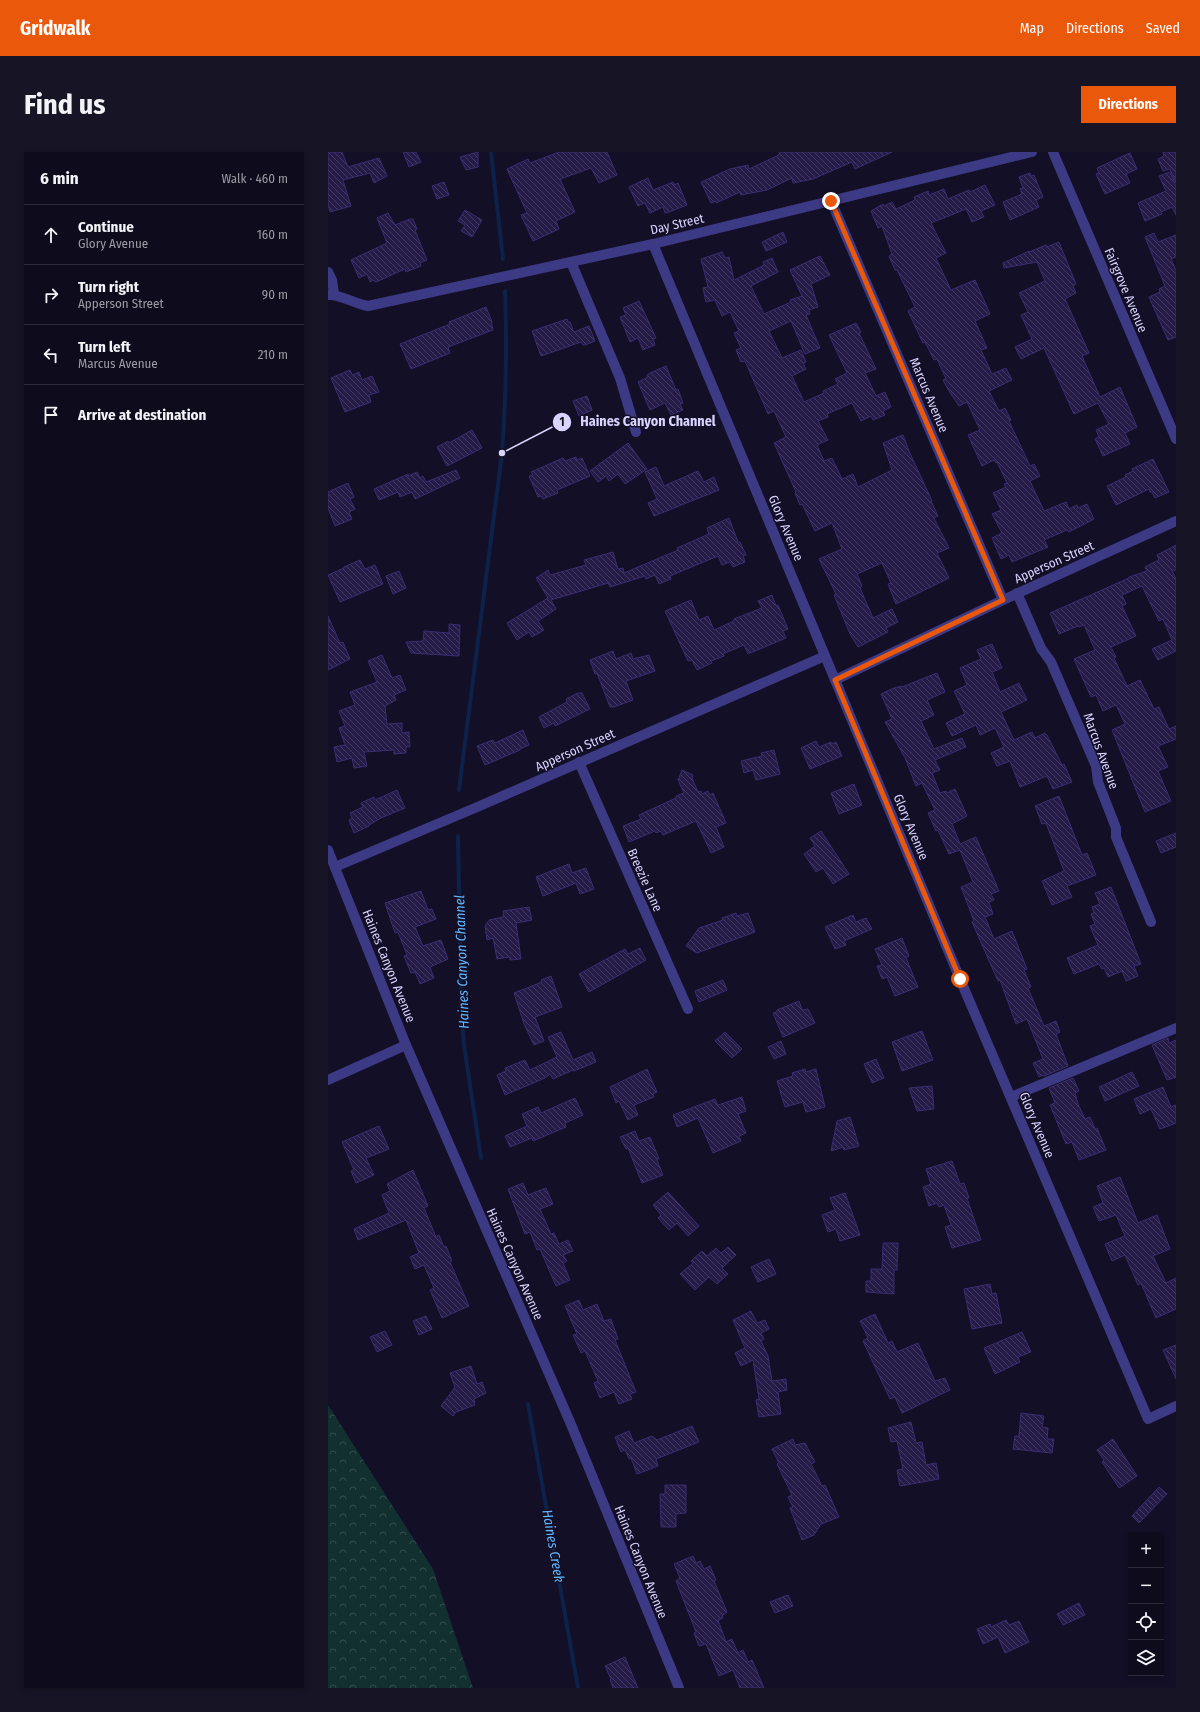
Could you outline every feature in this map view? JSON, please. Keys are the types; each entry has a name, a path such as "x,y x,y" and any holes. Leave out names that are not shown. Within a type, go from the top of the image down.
{"street":[{"name":"Day Street","path":"331,294 358,305 368,306 653,244 1032,152"},
{"name":"Fairgrove Avenue","path":"1053,152 1176,439"},
{"name":"Marcus Avenue","path":"831,201 1003,600"},
{"name":"Glory Avenue","path":"653,244 1011,1098 1148,1419 1176,1406"},
{"path":"571,262 620,378 636,432"},
{"path":"328,272 332,280 331,294"},
{"name":"Apperson Street","path":"835,680 1003,600 1176,521"},
{"name":"Marcus Avenue","path":"1017,594 1040,648 1051,662 1096,766 1098,782 1116,828 1116,836 1151,922"},
{"name":"Apperson Street","path":"335,867 825,656"},
{"name":"Breezie Lane","path":"579,762 688,1008"},
{"name":"Haines Canyon Avenue","path":"328,850 406,1045 570,1422 679,1688"},
{"path":"1011,1098 1176,1028"},
{"path":"328,1080 406,1045"}],"green space":[{"path":"328,1405 433,1569 473,1688 328,1688"}],"building":[{"path":"328,152 342,152 348,167 379,158 387,176 374,183 370,173 343,180 351,206 330,212 328,204"},
{"path":"403,152 416,152 421,162 409,167"},
{"path":"478,152 478,167 466,170 460,157"},
{"path":"559,152 607,152 617,175 599,183 591,168 560,179 575,212 556,221 559,229 533,241 521,215 527,213 507,169 528,159 530,163"},
{"path":"779,152 892,152 855,169 852,162 813,179 793,183 792,178 767,190 741,195 740,192 716,203 716,201 711,203 701,182 730,169 748,165 749,169 779,155"},
{"path":"1163,152 1176,152 1176,183 1170,169 1163,171 1158,159 1164,156"},
{"path":"1130,153 1137,169 1126,174 1130,183 1105,194 1096,174 1099,173 1097,168"},
{"path":"1170,172 1176,186 1176,215 1172,207 1161,212 1162,214 1145,221 1138,203 1166,191 1159,176"},
{"path":"1030,173 1031,176 1034,175 1043,197 1036,200 1039,207 1010,220 1003,202 1022,194 1020,189 1023,188 1019,177"},
{"path":"648,178 653,190 673,182 674,185 678,183 687,205 665,213 663,207 650,213 645,203 638,206 629,187"},
{"path":"444,182 449,195 437,199 432,186"},
{"path":"985,185 995,205 981,211 984,217 972,222 966,209 931,223 946,253 936,258 951,290 975,280 990,314 975,321 987,348 981,350 992,374 1006,368 1012,380 989,391 999,411 1005,408 1011,420 1009,421 1030,466 1034,464 1040,476 1030,481 1044,511 1066,502 1069,509 1077,505 1078,508 1087,504 1094,519 1069,532 1067,530 1044,540 1048,547 1012,562 1009,555 1001,559 992,538 1002,533 992,514 1001,510 993,493 1006,487 1004,484 1007,483 997,462 996,463 994,460 982,466 968,435 980,430 967,402 959,406 949,391 943,380 946,379 937,359 934,360 925,342 923,343 908,311 915,307 889,256 892,254 882,226 878,228 871,211 883,204 884,206 892,202 896,209 915,200 914,197 928,191 929,195 944,189 948,199 969,190 970,192"},
{"path":"465,210 482,220 472,237 461,231 465,225 458,221"},
{"path":"388,213 395,225 413,219 417,229 415,230 427,260 420,263 421,266 406,272 405,269 376,282 373,280 370,282 367,274 359,278 351,260 387,243 377,218"},
{"path":"783,232 787,242 766,251 762,242"},
{"path":"1154,233 1158,242 1176,235 1176,257 1171,259 1176,270 1176,337 1168,340 1149,297 1160,292 1159,289 1165,286 1145,237"},
{"path":"1059,242 1076,284 1073,286 1076,293 1065,299 1089,353 1082,356 1100,397 1120,387 1137,427 1125,433 1130,444 1103,456 1095,439 1099,437 1096,430 1109,424 1098,403 1074,414 1044,348 1021,359 1015,347 1032,339 1021,315 1028,312 1019,293 1045,281 1037,262 1004,268 1003,263 1029,251 1046,245 1047,247"},
{"path":"722,252 725,258 729,257 734,280 764,265 763,262 772,258 778,272 751,286 764,314 791,302 790,300 802,296 790,270 820,256 830,275 811,284 818,307 809,310 810,314 806,315 820,348 805,354 791,321 769,331 782,358 801,350 806,362 803,363 806,369 792,376 804,402 824,393 823,391 838,384 835,379 847,373 829,335 856,323 861,332 859,333 876,369 865,373 876,396 885,392 891,407 883,411 885,415 873,420 871,416 861,421 852,403 827,414 828,417 818,421 828,440 817,445 824,461 832,458 842,479 853,474 858,487 892,470 883,443 903,435 938,516 934,518 949,548 937,553 949,578 896,604 888,584 891,583 882,563 857,574 862,586 860,588 873,618 892,609 898,622 886,628 888,632 858,647 850,634 834,595 836,594 819,559 842,549 832,523 815,531 802,504 800,505 795,493 796,492 774,443 786,437 774,411 768,414 745,361 741,362 736,350 741,348 734,333 739,331 730,312 722,316 715,300 706,302 703,288 708,287 701,259"},
{"path":"639,301 656,338 653,339 655,345 643,350 638,338 630,342 620,317 626,315 623,308"},
{"path":"486,307 492,322 493,330 448,347 450,353 411,369 400,344 450,324 449,322"},
{"path":"567,319 568,322 570,322 574,332 589,326 595,341 585,345 581,342 541,356 532,331"},
{"path":"666,366 676,390 678,389 683,403 680,404 683,410 671,415 665,403 650,410 638,382 648,377 647,375 650,373"},
{"path":"350,370 352,375 359,372 362,380 372,376 379,392 369,395 371,402 345,412 331,378"},
{"path":"587,396 592,410 579,416 573,401"},
{"path":"472,430 482,448 447,466 437,447 448,441 449,443"},
{"path":"628,443 647,469 625,484 618,474 609,481 606,476 598,482 590,471"},
{"path":"576,457 577,460 582,458 590,476 557,490 558,493 543,499 541,496 538,497 529,476 533,475 531,472 563,458 565,461"},
{"path":"1153,459 1169,492 1155,498 1149,489 1116,505 1107,486 1126,477 1125,475 1133,471 1132,469"},
{"path":"656,467 664,486 698,471 704,482 714,477 719,490 654,516 648,503 657,499 645,472"},
{"path":"456,470 460,478 415,499 412,492 400,497 398,492 379,500 374,489 408,474 408,476 417,472 420,478 423,476 426,482"},
{"path":"348,483 354,497 350,499 355,509 349,512 352,519 335,526 328,508 328,492"},
{"path":"729,518 738,542 740,542 746,555 743,556 745,562 733,567 730,562 722,565 718,556 670,576 671,579 659,584 655,575 646,579 645,576 610,587 608,583 551,600 556,609 538,621 544,630 532,637 529,632 517,640 507,623 548,598 536,578 548,570 550,575 586,565 584,560 613,552 618,569 623,568 624,573 678,550 677,548 709,534 707,528"},
{"path":"1176,545 1176,570 1172,571 1176,579 1176,651 1158,660 1152,649 1172,640 1163,619 1159,621 1142,586 1122,595 1126,604 1122,606 1136,636 1111,647 1116,657 1114,658 1127,686 1140,680 1154,709 1159,707 1169,729 1176,726 1176,739 1158,746 1168,767 1158,771 1171,801 1145,812 1112,730 1125,724 1116,705 1103,711 1096,695 1091,697 1074,659 1095,650 1084,625 1059,634 1050,613 1129,577 1147,571 1145,567 1159,560 1157,555"},
{"path":"360,560 365,569 375,565 383,584 340,602 328,575"},
{"path":"399,571 406,588 393,594 386,576"},
{"path":"772,595 788,629 783,631 786,638 748,654 744,645 723,654 724,656 711,661 712,663 697,670 692,660 688,661 665,611 691,600 699,620 708,616 714,630 734,621 734,619 762,608 758,601"},
{"path":"328,616 340,643 343,642 350,659 328,670"},
{"path":"449,624 460,625 459,656 411,653 406,642 423,641 424,631 449,633"},
{"path":"992,644 1002,668 992,672 1000,692 1019,683 1027,700 1001,712 1014,740 1032,732 1035,738 1045,733 1062,765 1064,764 1072,782 1053,789 1047,776 1020,787 1010,761 997,766 991,753 1004,747 995,728 980,735 976,725 952,736 946,723 965,714 954,691 967,685 960,668 981,659 977,650"},
{"path":"613,651 616,659 631,653 633,659 649,655 655,671 626,681 633,700 610,707 597,673 595,674 590,660"},
{"path":"382,655 392,678 400,675 406,690 394,695 396,700 385,706 387,724 402,723 402,733 409,732 410,747 406,747 406,753 394,754 394,750 364,752 367,766 354,768 352,758 337,762 334,747 345,745 339,728 345,726 339,711 355,705 350,692 377,682 368,661"},
{"path":"937,673 945,692 927,700 934,715 921,721 934,749 962,738 966,747 935,760 940,770 932,773 940,793 946,791 947,793 955,789 967,816 952,824 960,844 976,837 999,891 991,894 994,900 989,902 993,914 985,917 994,939 1012,931 1027,969 1024,970 1031,987 1028,988 1044,1026 1056,1021 1060,1032 1056,1034 1068,1066 1044,1076 1039,1077 1033,1063 1043,1059 1027,1019 1016,1024 1000,980 998,981 972,922 974,921 961,887 973,882 960,850 949,854 928,813 935,810 922,783 916,786 905,758 885,722 892,719 881,694"},
{"path":"578,693 582,693 590,709 555,726 554,723 544,728 539,717 567,702 566,699"},
{"path":"523,730 529,745 485,765 477,746 493,740 495,743"},
{"path":"816,741 819,747 831,742 831,744 836,742 842,756 810,769 801,748"},
{"path":"774,750 780,774 756,780 753,770 744,773 741,761 762,756 761,753"},
{"path":"682,770 693,775 692,778 698,792 701,791 702,794 708,791 710,795 713,793 726,823 716,827 724,847 711,853 696,821 663,835 661,831 656,833 655,831 629,842 623,826 641,819 639,815 684,793 678,780"},
{"path":"854,784 862,805 839,814 831,793"},
{"path":"397,790 405,808 381,818 354,833 349,820 352,818 350,813 363,807 361,803 374,797 375,800"},
{"path":"1059,796 1082,855 1087,853 1096,875 1067,886 1072,897 1052,905 1042,881 1064,871 1046,823 1042,824 1035,806"},
{"path":"821,831 849,874 833,884 823,868 816,872 804,854 815,846 810,838"},
{"path":"1176,833 1176,847 1161,853 1156,841"},
{"path":"569,864 572,873 586,868 594,889 580,894 576,883 543,896 536,877"},
{"path":"1111,887 1141,964 1134,966 1138,976 1126,981 1122,971 1108,977 1104,968 1102,969 1099,964 1074,974 1067,958 1098,945 1090,926 1095,924 1091,914 1094,913 1092,907 1100,904 1095,893"},
{"path":"421,891 428,910 432,909 436,919 415,927 423,946 441,940 448,959 430,967 434,978 420,984 415,972 411,973 404,956 407,955 398,932 395,933 385,903"},
{"path":"529,907 532,920 516,923 521,959 510,960 510,957 497,959 493,938 487,940 485,926 489,920 503,917 503,911"},
{"path":"736,913 737,916 748,913 755,932 697,953 686,946 699,928 723,920 722,918"},
{"path":"853,915 856,922 866,918 872,929 844,941 846,945 835,949 825,927"},
{"path":"902,938 909,956 906,958 918,987 895,996 887,977 882,979 877,966 882,965 875,949"},
{"path":"640,948 646,960 589,992 579,974 625,949 628,954"},
{"path":"551,976 562,1007 535,1017 544,1041 534,1045 524,1024 514,993 542,982 541,980"},
{"path":"723,980 727,990 699,1002 695,991"},
{"path":"799,1001 802,1010 808,1009 815,1023 783,1037 773,1013"},
{"path":"922,1031 933,1060 902,1071 892,1042"},
{"path":"561,1032 573,1060 592,1052 596,1062 553,1079 550,1074 545,1078 505,1095 497,1075 506,1071 505,1068 525,1060 530,1070 557,1057 548,1037"},
{"path":"725,1032 742,1049 732,1058 715,1041"},
{"path":"1168,1038 1169,1043 1176,1040 1176,1077 1167,1080 1152,1045"},
{"path":"781,1041 786,1054 774,1059 768,1047"},
{"path":"876,1059 884,1078 872,1083 864,1064"},
{"path":"647,1069 657,1092 653,1094 654,1097 634,1105 638,1115 628,1120 619,1101 616,1103 610,1087"},
{"path":"805,1069 806,1072 816,1069 825,1107 806,1112 803,1102 785,1107 777,1081 793,1076 792,1073"},
{"path":"1132,1072 1139,1086 1105,1101 1099,1087"},
{"path":"1073,1078 1079,1091 1075,1093 1078,1104 1085,1119 1090,1117 1095,1129 1097,1128 1106,1150 1079,1160 1072,1142 1066,1144 1050,1105 1055,1103 1049,1088"},
{"path":"932,1086 934,1109 917,1111 909,1088"},
{"path":"1163,1087 1171,1107 1176,1105 1176,1123 1160,1129 1151,1109 1140,1114 1134,1099"},
{"path":"742,1097 746,1111 738,1114 746,1133 739,1136 741,1141 713,1153 698,1118 677,1127 673,1115 715,1099 718,1105"},
{"path":"575,1098 583,1115 565,1123 566,1127 533,1141 532,1138 510,1147 505,1136 527,1126 522,1114 538,1107 541,1113"},
{"path":"850,1117 859,1146 844,1150 843,1147 831,1151 837,1121"},
{"path":"379,1126 389,1149 366,1158 374,1175 356,1183 351,1171 354,1170 342,1142"},
{"path":"635,1131 639,1141 650,1137 659,1159 657,1160 663,1175 642,1183 628,1148 626,1149 620,1137"},
{"path":"952,1161 960,1184 964,1183 969,1198 967,1198 981,1240 952,1248 945,1227 951,1225 944,1205 939,1207 937,1203 929,1206 923,1187 931,1184 926,1169"},
{"path":"413,1170 428,1206 424,1208 436,1237 439,1235 444,1247 446,1246 452,1261 450,1262 469,1306 442,1318 430,1290 434,1288 424,1265 415,1269 410,1257 419,1253 406,1220 358,1240 354,1229 389,1213 382,1195 390,1191 387,1184"},
{"path":"1120,1177 1138,1223 1157,1215 1170,1249 1153,1256 1166,1283 1176,1278 1176,1309 1156,1318 1141,1283 1138,1285 1125,1255 1112,1261 1105,1244 1125,1236 1116,1215 1099,1221 1093,1207 1103,1203 1097,1186"},
{"path":"523,1183 528,1195 546,1188 553,1204 540,1209 551,1234 554,1233 559,1244 568,1240 573,1251 563,1255 567,1261 563,1263 570,1280 556,1286 540,1249 537,1250 530,1232 525,1234 508,1189"},
{"path":"668,1192 699,1226 688,1236 677,1223 669,1230 658,1218 661,1215 653,1205"},
{"path":"845,1193 860,1235 840,1241 836,1229 828,1232 822,1215 835,1210 830,1198"},
{"path":"883,1243 898,1243 897,1270 894,1270 894,1294 866,1292 866,1281 871,1281 871,1269 882,1269"},
{"path":"728,1247 736,1255 722,1268 728,1274 717,1284 709,1277 695,1290 680,1274 693,1263 691,1261 702,1251 707,1256 716,1248 721,1253"},
{"path":"769,1259 776,1274 758,1282 751,1267"},
{"path":"990,1284 992,1294 996,1293 1002,1323 972,1329 964,1289"},
{"path":"579,1300 583,1310 597,1304 604,1321 611,1319 618,1339 615,1340 636,1392 630,1394 632,1399 619,1404 614,1392 600,1398 594,1383 598,1381 585,1351 581,1353 573,1335 577,1334 565,1306"},
{"path":"751,1311 757,1323 765,1320 769,1329 761,1333 764,1339 761,1341 768,1356 772,1381 786,1379 787,1390 778,1392 781,1414 759,1417 756,1400 759,1399 753,1360 741,1366 735,1353 745,1348 733,1320"},
{"path":"875,1314 888,1343 892,1341 897,1352 918,1343 935,1381 945,1378 950,1390 902,1413 895,1397 890,1399 863,1341 868,1338 860,1321"},
{"path":"426,1316 432,1329 419,1335 413,1321"},
{"path":"385,1331 392,1345 377,1352 370,1337"},
{"path":"1022,1332 1031,1352 1018,1357 1020,1362 995,1374 984,1348"},
{"path":"1176,1345 1176,1379 1163,1350"},
{"path":"471,1366 477,1384 482,1382 486,1393 474,1399 475,1405 456,1412 453,1416 441,1406 455,1387 450,1373"},
{"path":"1021,1413 1044,1416 1042,1427 1048,1428 1047,1439 1054,1439 1052,1453 1013,1449 1015,1436 1019,1436"},
{"path":"911,1422 916,1443 922,1442 926,1465 936,1463 939,1479 900,1486 897,1470 903,1469 897,1441 891,1442 888,1428"},
{"path":"692,1426 699,1442 656,1459 658,1466 637,1474 631,1458 629,1459 625,1450 621,1452 615,1437 629,1431 634,1443 652,1436 657,1440"},
{"path":"793,1439 795,1445 805,1443 815,1462 811,1464 822,1486 825,1485 839,1517 821,1524 814,1535 802,1540 790,1508 793,1507 788,1497 792,1495 777,1464 779,1463 772,1449"},
{"path":"1113,1439 1137,1476 1119,1488 1102,1462 1104,1460 1097,1450"},
{"path":"665,1485 686,1485 686,1513 676,1514 676,1527 661,1527 660,1494 665,1494"},
{"path":"1159,1487 1167,1494 1139,1523 1132,1516"},
{"path":"693,1556 696,1563 700,1561 704,1569 710,1566 716,1580 714,1581 727,1612 722,1616 723,1618 718,1620 726,1642 732,1639 738,1653 743,1650 748,1662 752,1660 764,1688 740,1688 733,1670 719,1676 706,1644 699,1646 694,1633 696,1632 676,1581 680,1578 674,1564"},
{"path":"788,1595 793,1606 775,1613 770,1602"},
{"path":"1079,1603 1085,1615 1063,1625 1057,1614"},
{"path":"1006,1620 1009,1625 1019,1621 1029,1642 1005,1653 998,1637 983,1644 977,1629 990,1624 991,1627"},
{"path":"625,1657 638,1688 613,1688 605,1666"}],"waterway":[{"name":"Haines Canyon Channel","path":"491,152 503,259"},
{"name":"Haines Canyon Channel","path":"459,790 502,453 506,372 505,291"},
{"name":"Haines Canyon Channel","path":"458,836 461,1003 464,1045 481,1158"},
{"name":"Haines Creek","path":"528,1404 578,1688"}],"place":[{"name":"Haines Canyon Channel","path":"502,453"}],"route":[{"path":"831,201 1003,600 835,680 960,979"}]}
